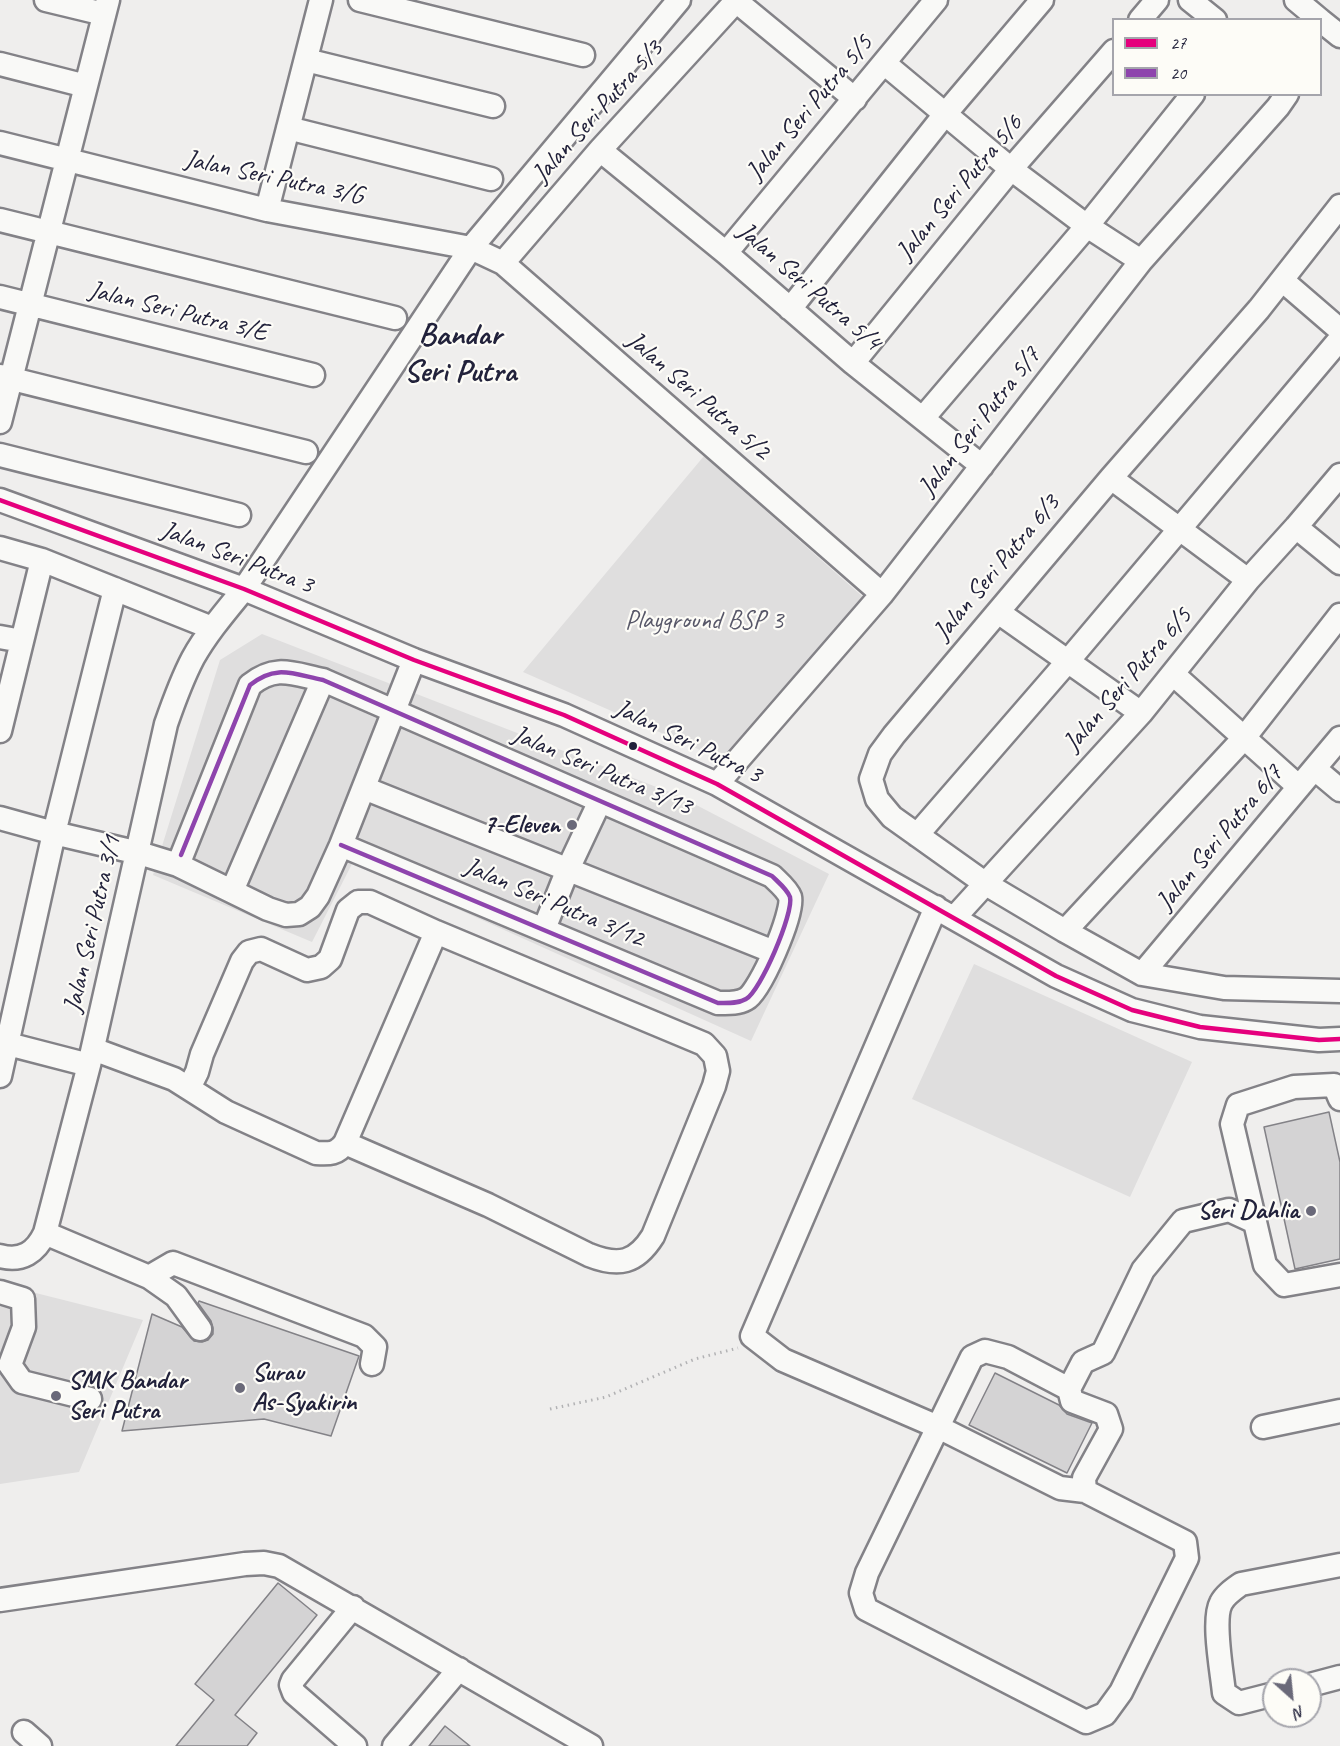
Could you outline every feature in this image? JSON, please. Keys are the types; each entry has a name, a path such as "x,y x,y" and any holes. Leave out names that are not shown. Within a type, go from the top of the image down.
{"street":[{"path":"0,422 6,377 30,305 106,7 46,0"},
{"path":"267,210 321,0"},
{"path":"360,0 583,55"},
{"name":"Jalan Seri Putra 3/1","path":"0,1257 10,1259 26,1255 39,1246 45,1233 91,1057 139,853 166,723 193,657 212,628 244,589 471,248 679,0"},
{"path":"736,0 855,99"},
{"name":"Jalan Seri Putra 5/3","path":"502,263 600,150 736,0"},
{"name":"Jalan Seri Putra 5/5","path":"726,253 936,0"},
{"path":"790,309 946,113 1042,0"},
{"path":"1142,18 1157,0"},
{"path":"1190,0 1212,18"},
{"path":"1296,0 1318,18"},
{"path":"1322,22 1340,36"},
{"name":"Jalan Seri Putra 5/6","path":"853,363 1011,169 1112,52"},
{"path":"306,60 493,106"},
{"path":"884,63 1011,169 1087,226 1141,261"},
{"path":"0,64 86,86"},
{"path":"923,418 1087,226 1190,96"},
{"name":"Jalan Seri Putra 5/7","path":"717,784 882,594 1141,261 1285,96"},
{"path":"288,128 491,178"},
{"name":"Jalan Seri Putra 3/G","path":"0,143 267,210 471,248"},
{"name":"Jalan Seri Putra 5/4","path":"600,150 726,253 853,363 982,466"},
{"name":"Jalan Seri Putra 6/3","path":"1339,210 894,735 880,754 871,779 877,799 892,817 917,835 986,884 1142,974 1224,988 1340,991"},
{"path":"0,220 395,318"},
{"name":"Jalan Seri Putra 5/2","path":"471,248 502,263 882,594"},
{"path":"1282,280 1340,330"},
{"name":"Jalan Seri Putra 3/E","path":"0,297 313,375"},
{"path":"917,835 1068,661 1340,339"},
{"path":"6,377 306,452"},
{"path":"0,455 239,514"},
{"name":"Jalan Seri Putra 6/5","path":"945,913 986,884 1141,713 1248,580 1296,528 1340,475"},
{"path":"1111,478 1248,580"},
{"name":"Jalan Seri Putra 3","path":"0,500 244,589 414,660 564,715 717,784 1056,976 1132,1010 1211,1028 1308,1039 1340,1039"},
{"path":"1296,528 1340,563"},
{"path":"0,548 42,560 212,628"},
{"path":"0,728 11,639 42,560"},
{"path":"0,1076 4,1043 115,589"},
{"path":"998,612 1141,713"},
{"path":"1065,931 1244,738 1340,615"},
{"path":"0,818 178,864 286,915 299,914 310,907 318,896 341,845 414,660"},
{"name":"Jalan Seri Putra 3/13","path":"178,864 250,685 263,674 277,671 323,680 772,876 790,897 791,910 756,990 747,999"},
{"path":"1173,674 1299,787"},
{"path":"232,891 323,680"},
{"name":"Jalan Seri Putra 6/7","path":"1142,974 1340,738"},
{"path":"1315,769 1340,790"},
{"path":"364,788 774,952"},
{"path":"544,929 568,869 600,801"},
{"name":"Jalan Seri Putra 3/12","path":"341,845 718,1003 734,1003 747,999"},
{"path":"189,1089 242,961 249,952 261,949 307,970 321,967 330,959 348,910 358,902 370,902 704,1044 715,1056 718,1071 714,1086 653,1236 645,1249 634,1257 619,1262 604,1261 488,1205 345,1143"},
{"path":"945,913 752,1336 783,1360 938,1427 1060,1488 1084,1491 1185,1542 1187,1558 1121,1692 1105,1714 1086,1722 866,1609 861,1593 867,1573 938,1427 972,1357 985,1351 1008,1357 1069,1389"},
{"path":"4,1043 133,1062 174,1079 226,1112 316,1153 329,1154 340,1150 345,1143 436,932"},
{"path":"1340,1098 1334,1085 1294,1088 1238,1105 1232,1124 1265,1265 1284,1285 1340,1275"},
{"path":"1084,1491 1084,1478 1111,1429 1106,1414 1072,1401 1069,1389 1083,1362 1103,1353 1143,1270 1183,1221 1229,1210 1255,1222"},
{"path":"45,1233 149,1277 176,1296 200,1329"},
{"path":"149,1277 173,1263 221,1280 364,1336 375,1347 372,1364"},
{"path":"0,1292 23,1299 24,1327 10,1365 22,1382 90,1399"},
{"path":"1263,1427 1340,1411"},
{"path":"0,1600 245,1564 264,1563 279,1566 586,1745"},
{"path":"1262,1697 1239,1703 1224,1693 1216,1620 1220,1604 1241,1584 1340,1565"},
{"path":"353,1608 291,1685 294,1693 355,1746"},
{"path":"394,1746 459,1669"},
{"path":"1322,1682 1340,1677"}],"path":[{"path":"550,1409 606,1397 695,1359 760,1343"}],"shaded area":[{"name":"Playground BSP 3","path":"704,456 863,597 725,761 523,672"},
{"path":"262,634 677,795 829,874 751,1041 353,862 312,942 153,875 220,660"},
{"path":"974,964 1192,1062 1130,1197 912,1099"},
{"name":"SMK Bandar Seri Putra","path":"0,1284 143,1320 79,1472 0,1484"}],"building":[{"name":"Seri Dahlia","path":"1329,1112 1340,1162 1340,1259 1295,1269 1264,1127"},
{"name":"Surau As-Syakirin","path":"199,1301 359,1356 331,1436 264,1419 122,1431 152,1314 182,1327 194,1341 202,1342 208,1340 213,1334 213,1328 211,1321 198,1303"},
{"path":"995,1373 1059,1405 1067,1414 1092,1423 1067,1473 969,1425"},
{"path":"278,1583 317,1615 235,1715 257,1733 247,1746 176,1746 214,1700 195,1684"},
{"path":"445,1726 470,1746 429,1746"}],"transit line":[{"name":"27","path":"0,500 244,589 414,660 564,715 717,784 1056,976 1132,1010 1200,1027 1319,1040 1340,1039"},
{"name":"20","path":"181,855 250,685 268,675 285,672 323,680 772,876 789,894 790,906 775,951 752,993 739,1002 718,1003 341,845"}],"place":[{"name":"7-Eleven","path":"572,825"},
{"name":"Seri Dahlia","path":"1311,1211"},
{"name":"Surau As-Syakirin","path":"240,1388"},
{"name":"SMK Bandar Seri Putra","path":"56,1396"}],"district":[{"name":"Bandar Seri Putra","path":"460,354"}]}
